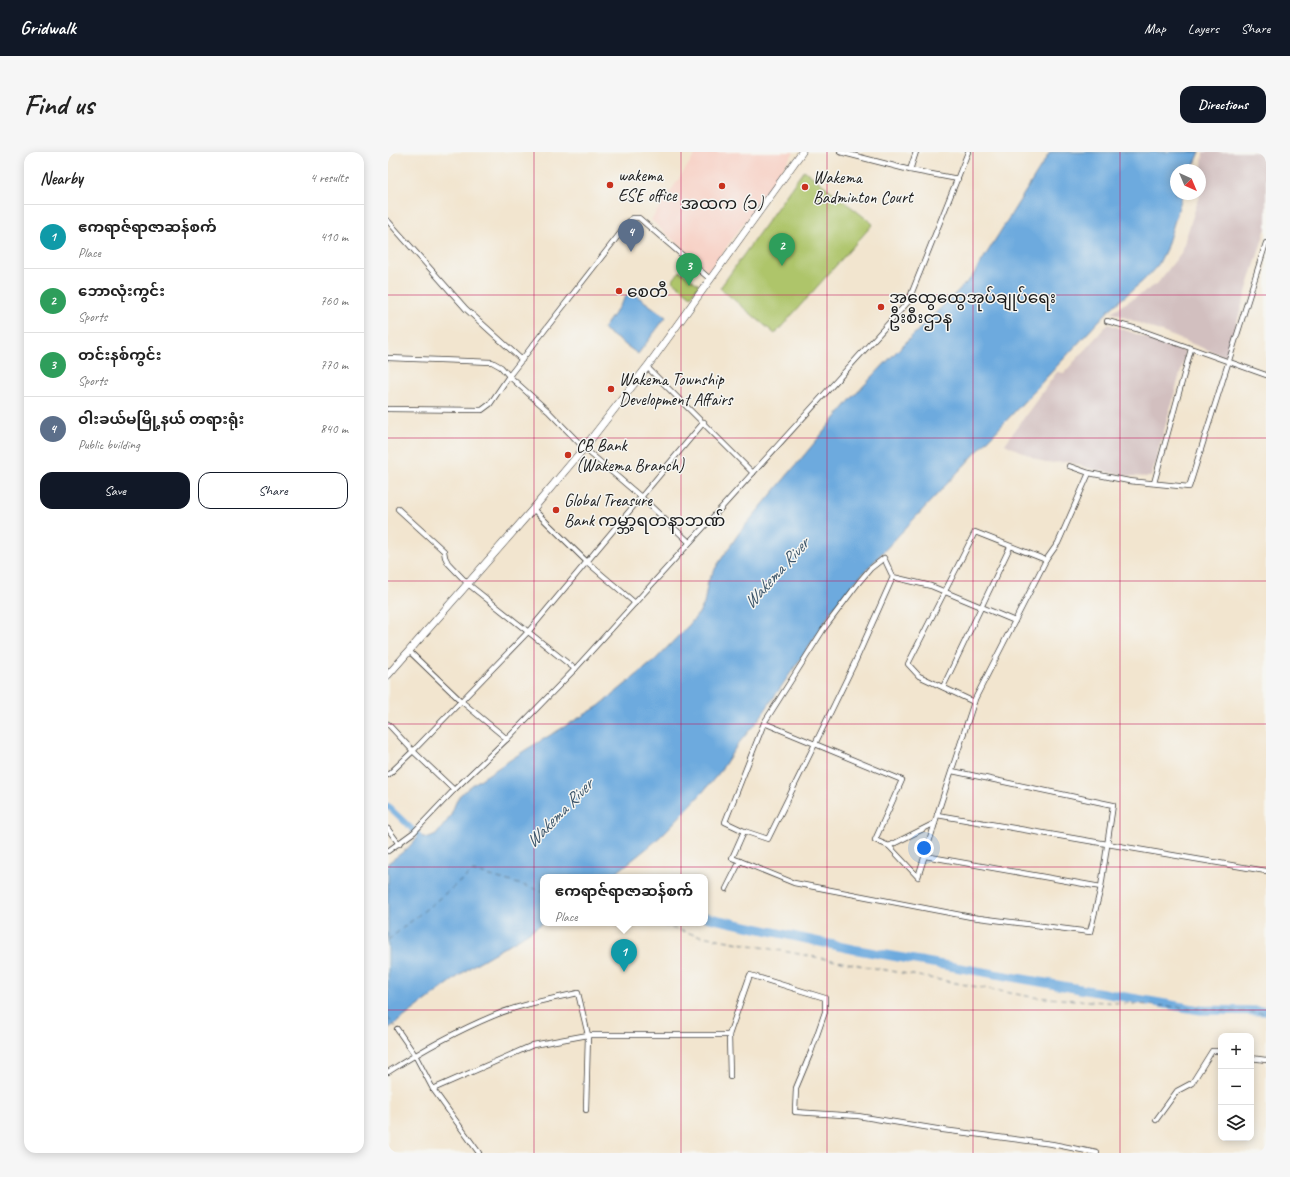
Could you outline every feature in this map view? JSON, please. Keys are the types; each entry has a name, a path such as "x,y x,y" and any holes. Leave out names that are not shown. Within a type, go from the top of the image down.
{"street":[{"path":"388,675 533,509 584,448 647,367 802,152"},
{"path":"840,152 910,170 958,179"},
{"path":"863,157 866,152"},
{"path":"910,170 916,152"},
{"path":"388,851 414,832 575,669 908,302 968,152"},
{"path":"388,409 482,410 490,404 509,376 632,218 639,218 710,279"},
{"path":"388,221 466,309 522,360"},
{"path":"1069,466 1089,473 1129,481 1190,487 1266,243"},
{"path":"1108,321 1137,329 1266,375"},
{"path":"1154,484 1191,349"},
{"path":"388,358 492,362 501,367 548,411 584,448 641,497 689,542"},
{"path":"647,367 704,422 753,473"},
{"path":"388,775 528,632 704,422"},
{"path":"764,723 902,780 875,840 889,846 918,877 935,823 936,815 974,702 1046,560 1058,543 1089,473"},
{"path":"398,509 444,551 448,563 468,584 575,669"},
{"path":"533,509 587,562 635,603"},
{"path":"974,702 919,676 908,664 975,532 1046,560"},
{"path":"943,687 1010,547"},
{"path":"884,558 893,577 855,662 768,839 744,831 725,822 764,723 824,630 870,569 884,558"},
{"path":"893,577 931,586 1015,621"},
{"path":"409,652 461,701 507,739"},
{"path":"388,724 413,751 454,790"},
{"path":"744,831 732,858 794,883 971,916 1090,932 1101,887 1113,805 952,771"},
{"path":"936,815 1266,871"},
{"path":"889,846 935,823"},
{"path":"388,829 399,844"},
{"path":"925,856 1101,887"},
{"path":"726,889 740,861"},
{"path":"730,1077 729,1035 750,975 825,998 825,1012 796,1088 795,1112 858,1116 944,1130 1052,1144 1097,1153"},
{"path":"388,1072 415,1055 494,1015 536,1002 578,993 588,1035 586,1110"},
{"path":"397,1029 415,1055 433,1089 479,1153"},
{"path":"433,1089 533,1045 588,1035 729,1035"},
{"path":"1156,1120 1177,1091 1192,1083 1212,1051 1218,1050"},
{"path":"1254,1058 1266,1060"}],"shaded area":[{"name":"အထက (၁)","path":"697,152 794,152 709,272 651,220"},
{"path":"1203,152 1266,152 1266,228 1226,357 1111,312 1157,284 1181,253 1198,200 1206,200 1206,164 1202,164"},
{"path":"1108,324 1186,352 1151,477 1128,476 1096,470 1068,462 1045,463 1005,444 1057,372 1064,373"}],"green space":[{"path":"804,170 873,224 775,334 720,288"},
{"path":"680,271 699,285 691,296 672,281"}],"water":[{"name":"Wakema River","path":"1050,152 1200,152 1195,164 1170,164 1170,200 1181,200 1166,249 1158,265 1143,281 1110,309 853,584 833,608 816,636 759,719 738,744 719,773 701,794 651,845 615,874 540,874 540,925 472,966 388,1029 388,863 407,849 419,836 429,838 436,835 450,817 460,795 472,785 527,749 599,706 655,660 699,613 704,604 708,581 739,533 852,398 972,277"},
{"path":"630,291 666,317 638,354 603,329"}],"waterway":[{"path":"388,806 413,830"},
{"path":"416,832 419,836"},
{"path":"708,918 852,949 1200,1010 1266,1011"}],"ferry route":[{"path":"388,940 473,871 540,890"},
{"path":"664,926 696,935 1032,997 1266,1013"},
{"path":"388,1018 396,1027"}],"place":[{"name":"wakema ESE office","path":"610,185"},
{"name":"အထက (၁)","path":"722,186"},
{"name":"Wakema Badminton Court","path":"805,187"},
{"name":"ဝါးခယ်မမြို့နယ် တရားရုံး","path":"631,252"},
{"name":"ဘောလုံးကွင်း","path":"782,266"},
{"name":"တင်းနစ်ကွင်း","path":"689,286"},
{"name":"စေတီ","path":"619,291"},
{"name":"အထွေထွေအုပ်ချုပ်ရေး ဦးစီးဌာန","path":"881,307"},
{"name":"Wakema Township Development Affairs","path":"611,389"},
{"name":"CB Bank (Wakema Branch)","path":"568,455"},
{"name":"Global Treasure Bank ကမ္ဘာ့ရတနာဘဏ်","path":"556,510"},
{"name":"ဧကရာဇ်ရာဇာဆန်စက်","path":"624,972"}]}
